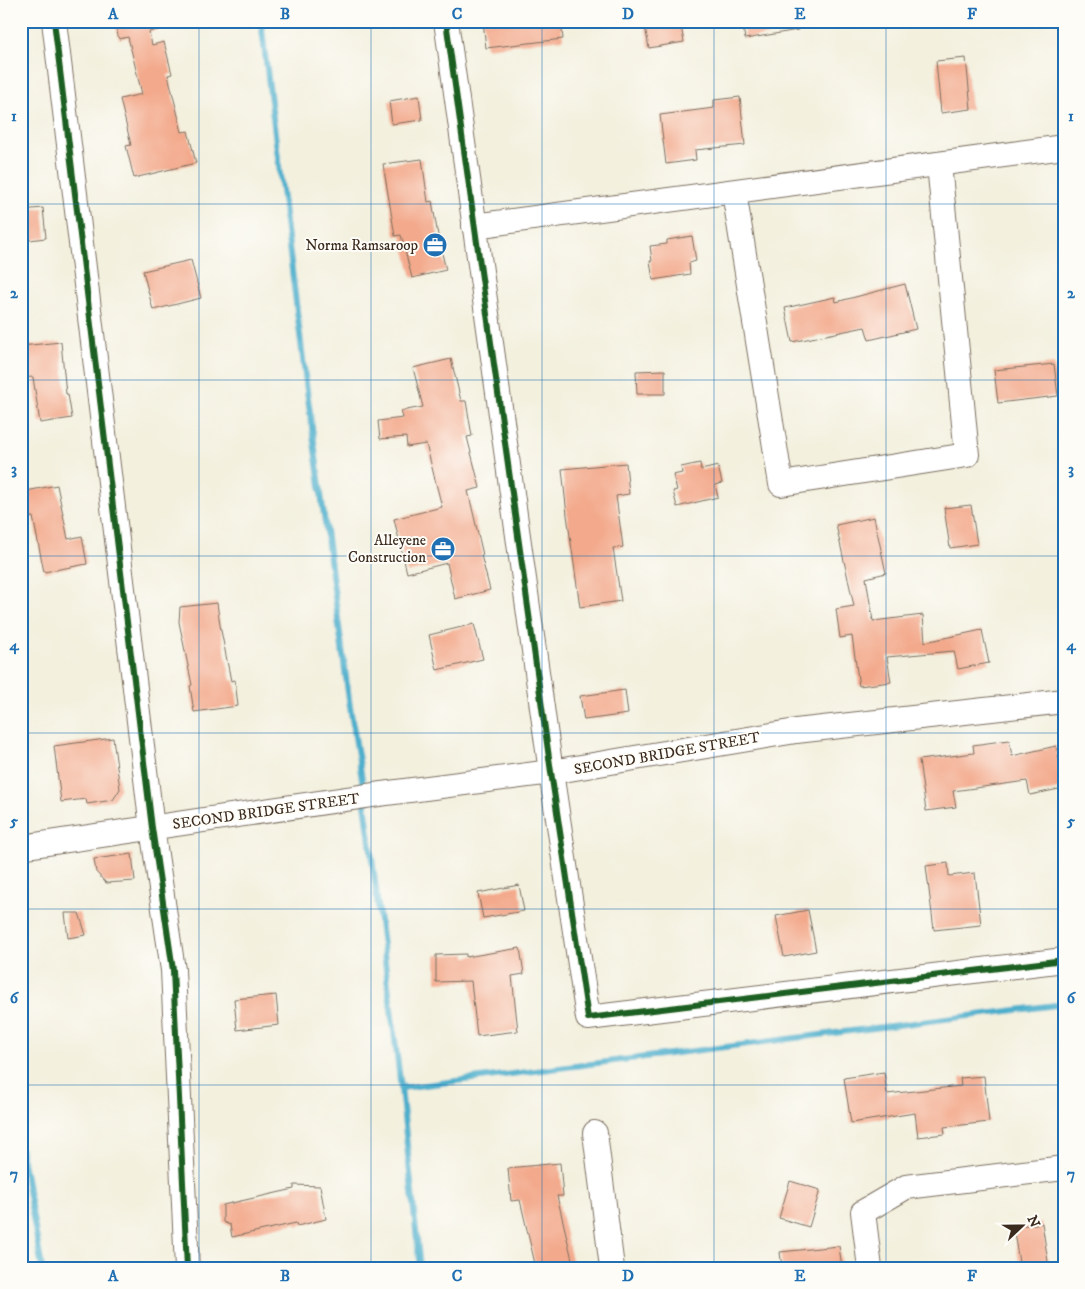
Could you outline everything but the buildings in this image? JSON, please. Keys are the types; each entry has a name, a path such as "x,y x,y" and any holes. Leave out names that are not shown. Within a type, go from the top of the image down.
{"street":[{"path":"54,21 152,828 173,970 187,1268"},
{"path":"446,21 551,772 588,1018 1064,960"},
{"path":"474,226 1064,147"},
{"path":"734,192 781,484 967,455 939,164"},
{"name":"SECOND BRIDGE STREET","path":"21,847 380,794 551,772 796,731 1064,700"},
{"path":"595,1133 612,1268"},
{"path":"870,1268 863,1212 906,1187 1064,1168"}],"waterway":[{"path":"261,21 306,383 350,707 362,779 401,1088 420,1268"},
{"path":"401,1088 1064,1004"},
{"path":"21,1150 42,1268"}],"cycle path":[{"path":"54,21 152,828 173,970 187,1268"},
{"path":"446,21 551,772 588,1018 1064,960"}],"place":[{"name":"Norma Ramsaroop","path":"435,245"},
{"name":"Alleyene Construction","path":"443,549"}]}
